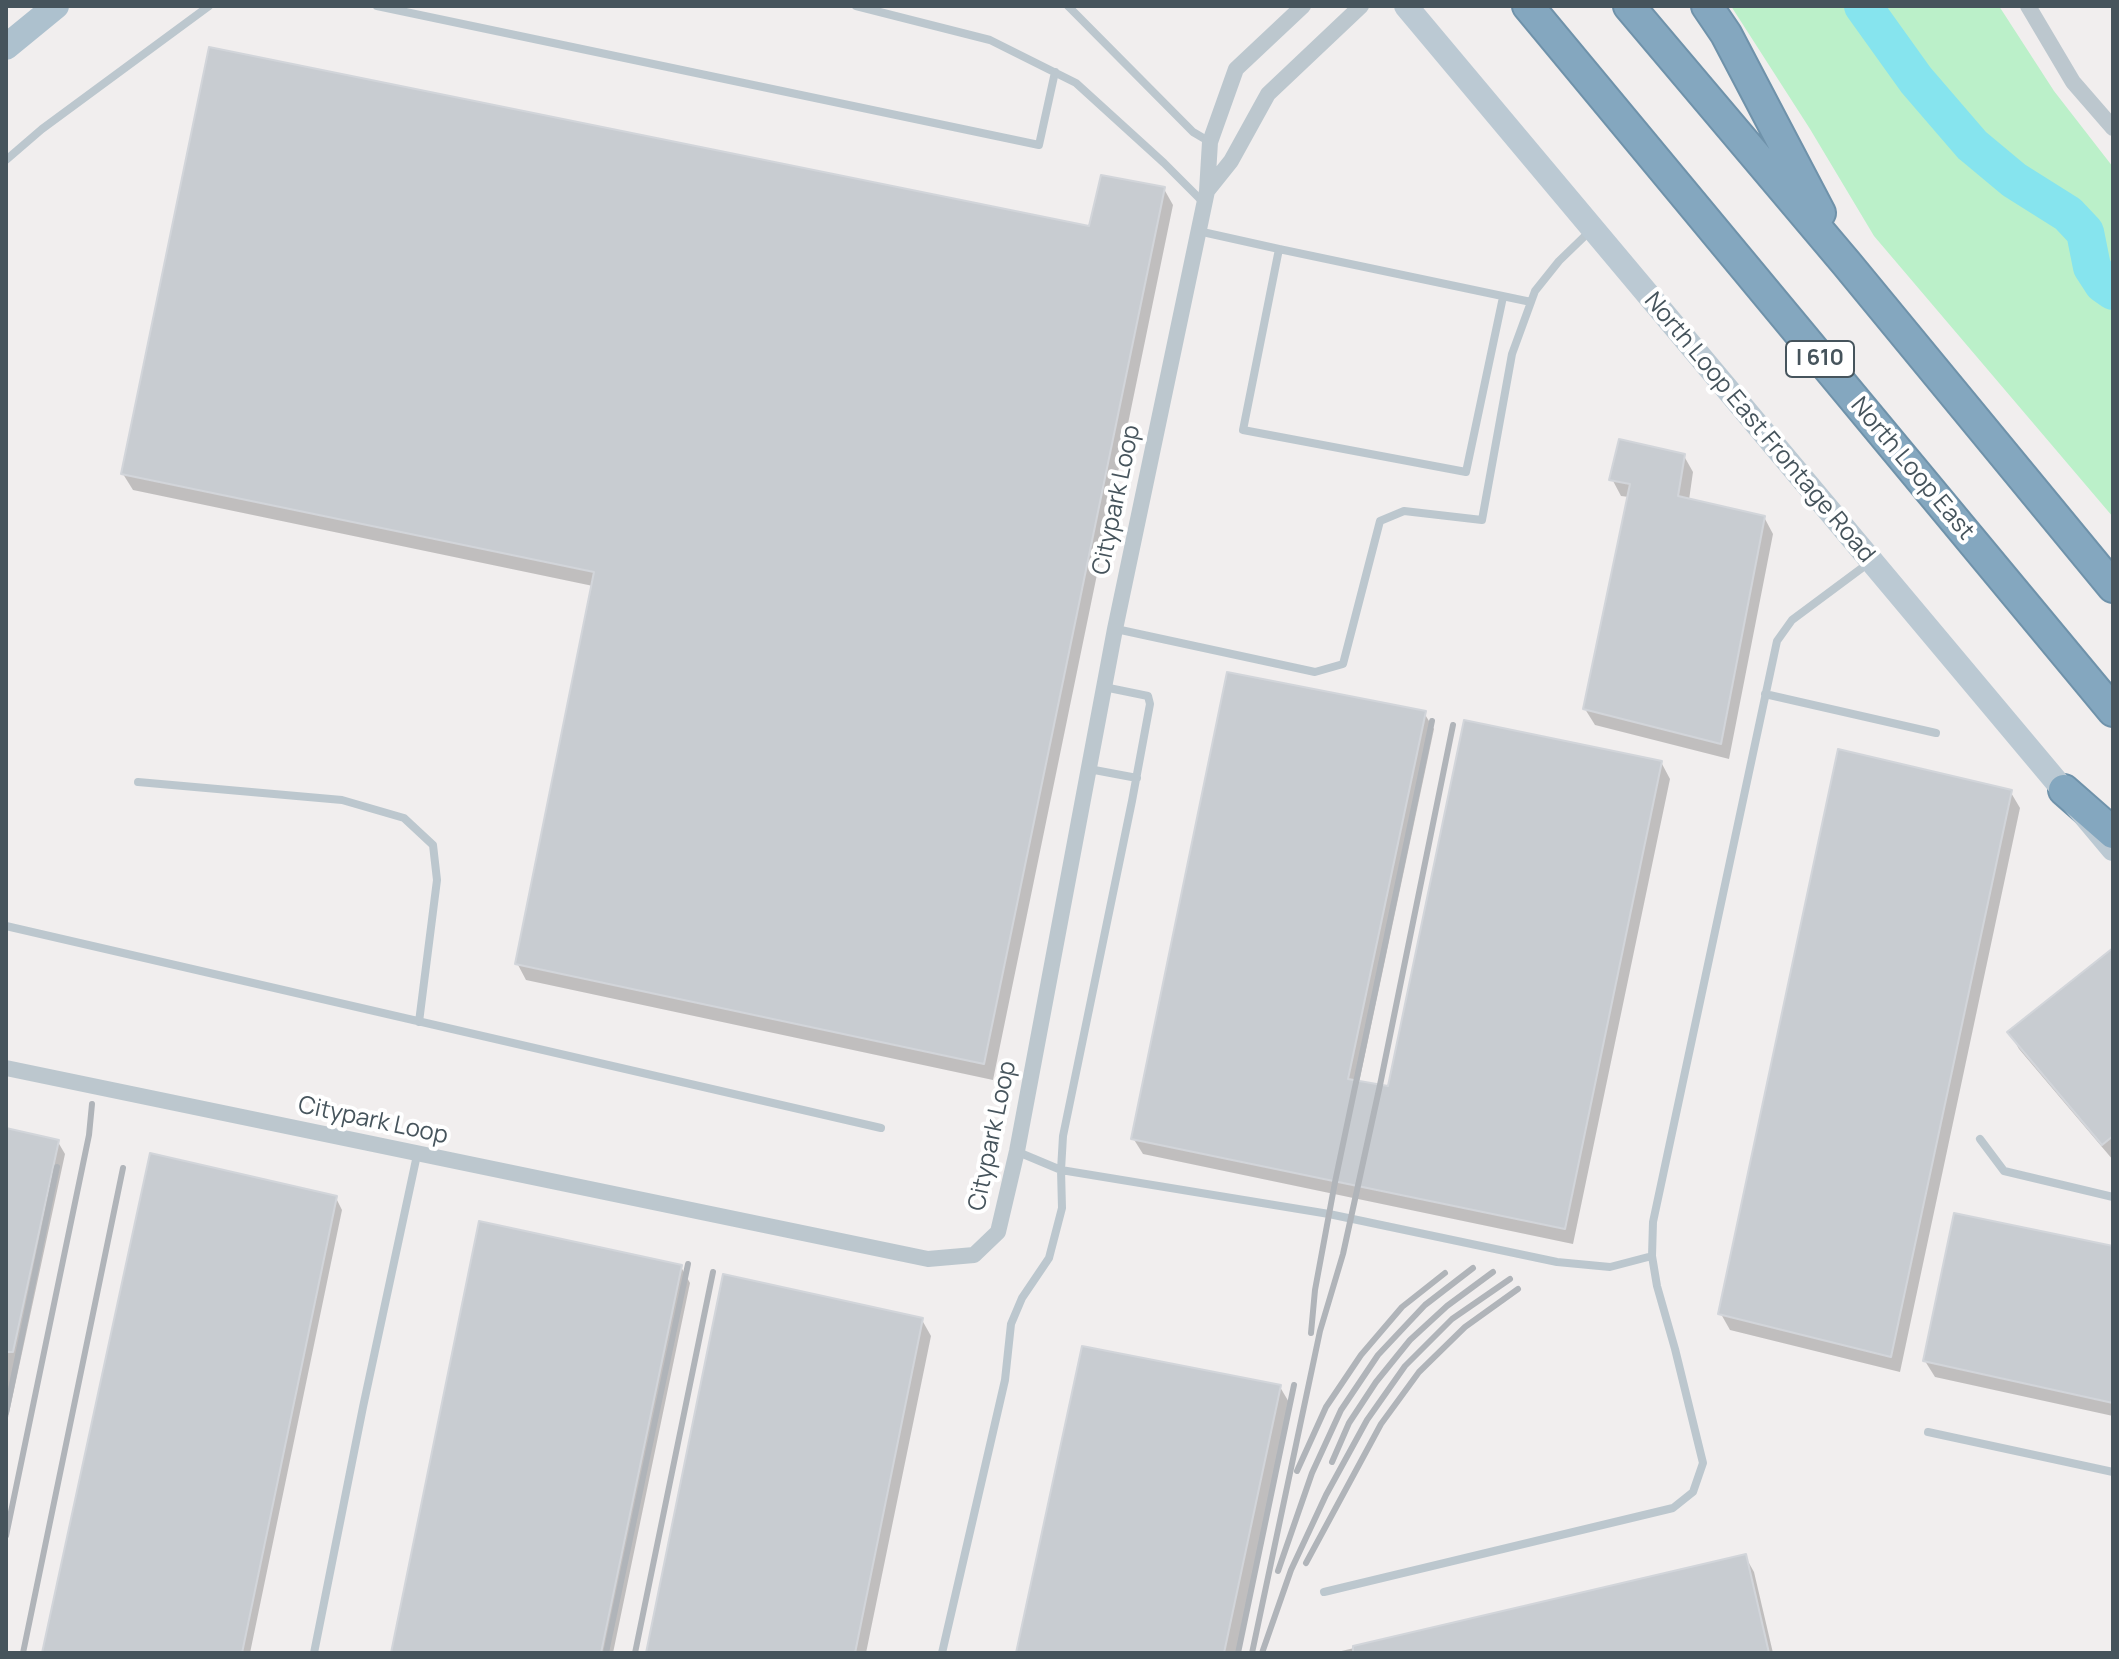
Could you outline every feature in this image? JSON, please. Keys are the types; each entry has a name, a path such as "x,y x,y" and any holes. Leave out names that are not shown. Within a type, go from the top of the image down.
{"highway":[{"name":"North Loop East","path":"1528,6 2113,711"},
{"path":"1629,6 2113,587"},
{"path":"1707,6 1726,34 1847,264"},
{"path":"2064,790 2113,833"}],"main road":[{"name":"North Loop East Frontage Road","path":"1406,6 2113,849"},
{"path":"6,47 52,7"}],"street":[{"name":"Citypark Loop","path":"6,1068 928,1259 974,1255 998,1232 1017,1151 1115,629 1206,197 1210,142 1236,69 1303,6"},
{"name":"Citypark Loop","path":"1206,197 1231,161 1268,94 1361,6"},
{"path":"2028,6 2073,82 2113,128"}],"lane":[{"path":"6,160 42,129 209,6"},
{"path":"377,6 1039,145 1055,72"},
{"path":"856,6 990,40 1076,83 1206,197"},
{"path":"1068,6 1193,132 1210,142"},
{"path":"1115,629 1315,672 1343,664 1380,521 1404,511 1482,520 1512,354 1535,291 1559,261 1592,229"},
{"path":"1198,231 1531,302"},
{"path":"1279,249 1243,430 1466,472 1503,297"},
{"path":"1324,1592 1673,1508 1693,1492 1703,1463 1657,1286 1652,1256 1653,1222 1777,641 1792,620 1870,561"},
{"path":"942,1653 1005,1380 1011,1324 1022,1298 1049,1258 1062,1208 1063,1136 1150,704 1148,696 1104,687"},
{"path":"1765,694 1936,733"},
{"path":"1089,769 1137,778"},
{"path":"138,782 342,800 404,818 433,845 437,880 419,1022"},
{"path":"6,926 881,1128"},
{"path":"1980,1139 2004,1171 2113,1197"},
{"path":"1017,1151 1061,1170 1329,1214 1557,1262 1610,1267 1652,1256"},
{"path":"314,1653 417,1155"},
{"path":"1928,1432 2113,1472"}],"green space":[{"path":"1731,6 1999,6 2054,91 2113,167 2113,517 1874,236"}],"building":[{"path":"209,47 1089,226 1101,175 1165,187 984,1064 515,964 594,572 121,474"},
{"path":"1619,439 1685,454 1678,496 1765,516 1721,744 1583,709 1630,484 1609,480"},
{"path":"1227,672 1426,711 1348,1079 1388,1086 1464,720 1662,761 1565,1229 1131,1139"},
{"path":"1838,749 2012,790 1891,1357 1718,1314"},
{"path":"2113,948 2113,1136 2102,1145 2007,1032"},
{"path":"6,1128 59,1140 13,1352 6,1352"},
{"path":"150,1153 337,1196 242,1653 42,1653"},
{"path":"1954,1213 2113,1246 2113,1403 1923,1361"},
{"path":"479,1221 682,1265 601,1653 391,1653"},
{"path":"723,1274 923,1318 855,1653 646,1653"},
{"path":"1082,1346 1281,1385 1224,1653 1016,1653"},
{"path":"1746,1554 1769,1653 1353,1653 1353,1646"}],"waterway":[{"path":"1863,6 1916,80 1972,145 2014,180 2068,214 2085,232 2092,267 2103,284 2113,291"}],"railway":[{"path":"1311,1333 1315,1290 1335,1182 1432,721"},
{"path":"1252,1653 1320,1331 1343,1254 1380,1085 1453,725"},
{"path":"6,1536 89,1135 92,1104"},
{"path":"6,1413 57,1167"},
{"path":"23,1653 123,1168"},
{"path":"606,1653 688,1264"},
{"path":"1278,1571 1312,1473 1341,1410 1378,1355 1425,1305 1473,1268"},
{"path":"635,1653 713,1272"},
{"path":"1332,1462 1349,1423 1376,1382 1410,1340 1447,1306 1493,1272"},
{"path":"1297,1471 1326,1407 1361,1355 1402,1307 1445,1273"},
{"path":"1262,1653 1291,1570 1326,1495 1367,1420 1405,1366 1452,1319 1510,1279"},
{"path":"1306,1563 1381,1424 1419,1372 1465,1327 1518,1289"},
{"path":"1238,1653 1294,1385"}]}
